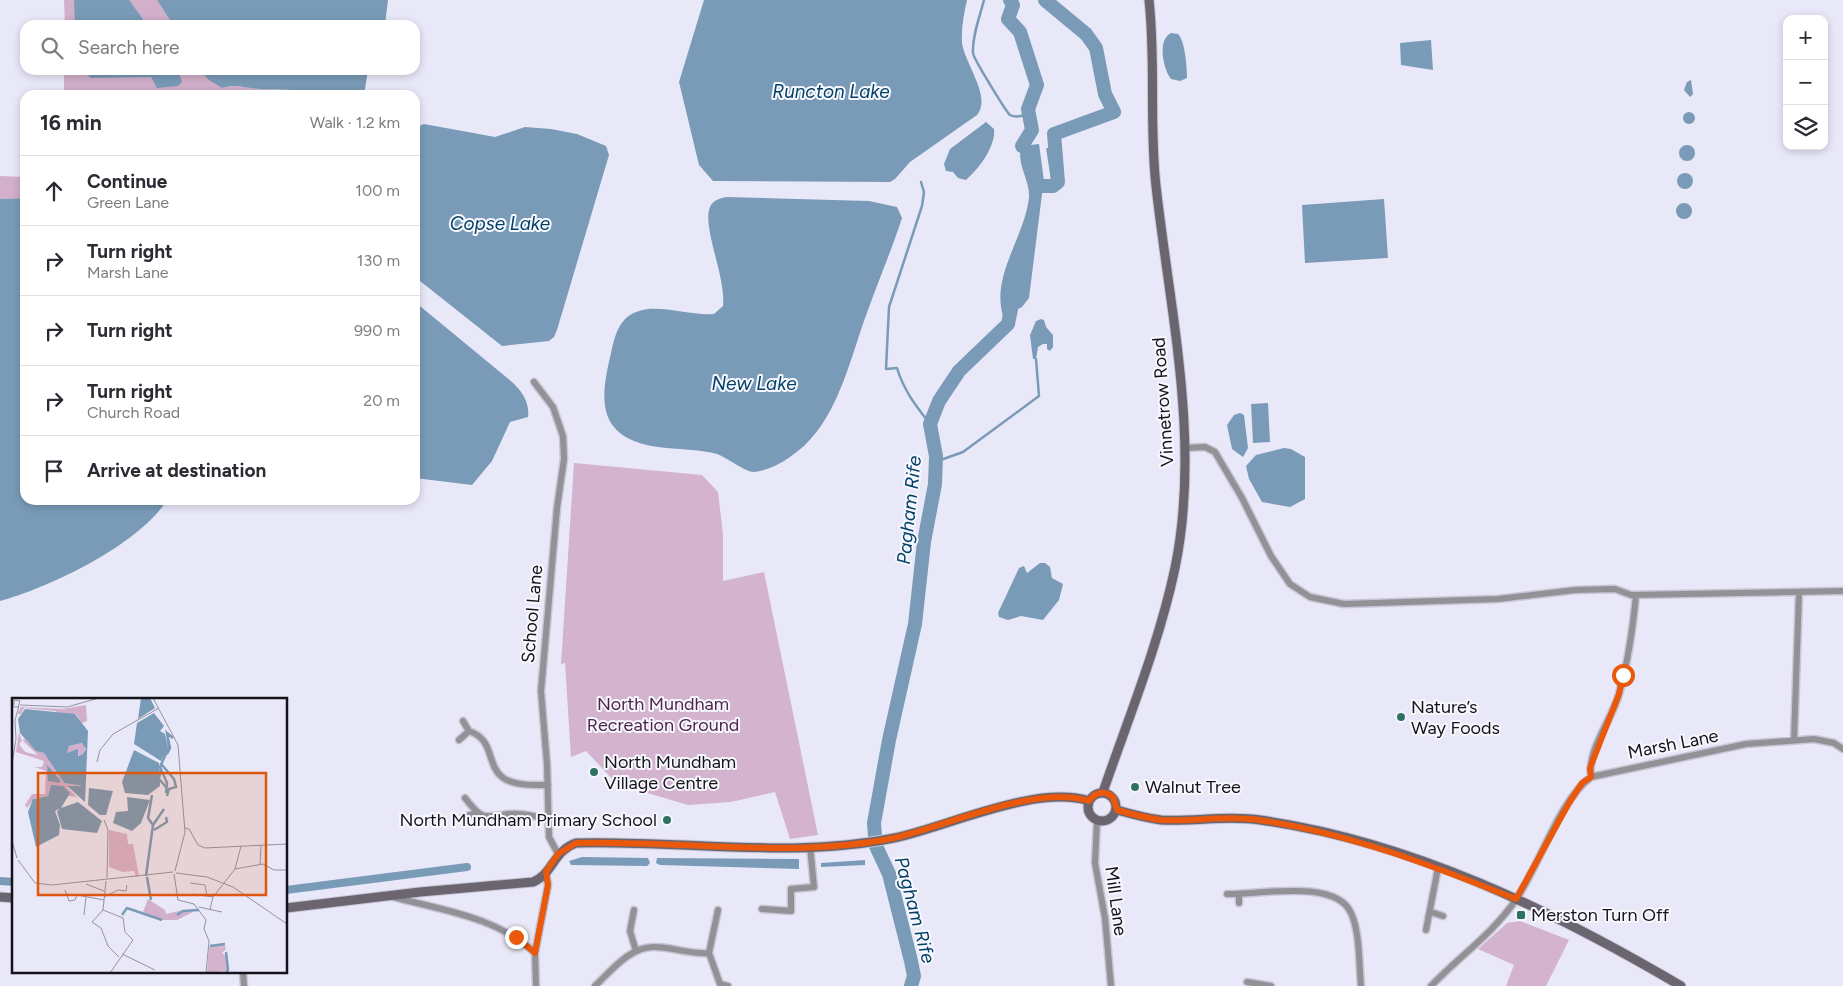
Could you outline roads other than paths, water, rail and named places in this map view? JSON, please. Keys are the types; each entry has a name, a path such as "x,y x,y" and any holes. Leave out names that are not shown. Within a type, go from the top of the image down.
{"main road":[{"name":"Vinnetrow Road","path":"1103,792 1161,620 1175,568 1180,528 1185,448 1182,394 1156,184 1153,58 1149,0"},
{"path":"1103,792 1113,797 1117,810 1107,821 1097,820 1088,810 1089,801 1095,794 1103,792"},
{"path":"288,908 528,883 537,880 546,872 558,854 576,843 810,846 850,844 894,838 985,812 1037,800 1071,797 1089,801"},
{"path":"1117,810 1162,820 1224,817 1260,820 1360,842 1438,868 1516,899 1572,925 1681,986"}],"street":[{"name":"School Lane","path":"534,382 553,407 563,436 564,459 556,517 541,691 548,785 549,837 558,854"},
{"path":"1185,448 1205,447 1215,452 1242,498 1271,556 1290,584 1310,597 1344,604 1498,599 1575,590 1615,589 1636,594 1843,591"},
{"path":"1794,740 1799,593"},
{"path":"1432,986 1496,925 1516,899 1569,803 1582,783 1591,777 1590,768 1596,748 1619,694 1636,594"},
{"path":"463,721 469,732 480,737 486,743 502,777 512,782 548,785"},
{"path":"459,740 469,732"},
{"name":"Marsh Lane","path":"1591,777 1746,744 1814,739 1834,743 1843,749"},
{"path":"1834,743 1843,741"},
{"path":"465,798 477,813 491,818 509,814 528,815 548,820"},
{"path":"463,817 477,813"},
{"name":"Mill Lane","path":"1097,820 1096,872 1105,918 1111,986"},
{"path":"762,909 791,911 792,888 814,887 810,846"},
{"path":"1426,930 1431,912 1432,888 1438,868"},
{"path":"536,986 535,953 548,885 546,872"},
{"path":"1227,894 1320,893 1345,904 1351,912 1355,926 1362,986"},
{"path":"1239,902 1240,895"},
{"path":"390,896 473,918 516,937 535,953"},
{"path":"634,910 630,930 636,951"},
{"path":"718,910 709,954 720,984 728,986"},
{"path":"1431,912 1443,916"},
{"path":"595,986 636,951 655,947 709,954"},
{"path":"1247,982 1271,986"}],"water":[{"path":"74,0 129,0 143,20 75,20"},
{"path":"157,0 388,0 386,20 170,20"},
{"name":"Runcton Lake","path":"704,0 967,0 962,26 962,43 980,90 981,108 977,115 910,162 890,182 713,181 699,165 679,82"},
{"path":"1171,33 1178,34 1180,37 1185,54 1187,78 1180,81 1171,79 1164,62 1164,42"},
{"path":"1431,40 1433,70 1401,65 1400,43"},
{"path":"88,75 180,75 182,82 178,86 157,88 151,77 91,78"},
{"path":"204,75 367,75 365,90 255,89 238,86 222,88"},
{"path":"1691,80 1693,94 1690,97 1684,90 1687,82"},
{"path":"1689,112 1695,118 1689,124 1683,118"},
{"path":"986,122 994,129 994,136 986,157 976,170 966,180 958,178 953,172 946,171 944,164 950,149"},
{"name":"Copse Lake","path":"424,124 495,137 525,127 551,129 577,134 606,146 609,155 557,330 554,337 549,341 502,346 420,281 420,126"},
{"path":"1039,144 1044,181 1051,180 1046,148 1055,148 1058,182 1053,186 1043,186 1029,298 1022,307 1010,313 1009,319 1004,319 1001,288 1004,273 1026,212 1029,197 1029,190 1021,165 1020,152 1022,146"},
{"path":"1687,145 1693,147 1695,153 1693,159 1687,161 1681,159 1679,153 1681,147"},
{"path":"1685,173 1691,175 1693,181 1691,187 1685,189 1679,187 1677,181 1679,175"},
{"name":"New Lake","path":"727,197 869,201 897,207 902,218 843,382 827,417 804,446 793,455 781,463 754,472 746,470 717,454 705,451 662,448 635,441 623,435 613,426 608,418 604,400 605,380 614,340 622,322 632,314 647,309 665,309 714,314 723,306 721,282 708,219 709,210 713,202"},
{"path":"20,198 20,505 163,505 136,533 92,562 43,586 0,601 0,199"},
{"path":"1384,199 1388,258 1305,263 1302,205"},
{"path":"1684,203 1690,205 1692,211 1690,217 1684,219 1678,217 1676,211 1678,205"},
{"path":"420,306 512,382 522,393 528,407 528,417 510,422 492,461 472,485 420,479"},
{"path":"1044,320 1046,327 1053,335 1053,347 1050,351 1047,349 1047,344 1038,347 1036,359 1033,359 1030,335 1036,321"},
{"path":"1268,403 1270,442 1253,443 1251,404"},
{"path":"1240,413 1244,415 1248,448 1243,457 1232,449 1227,425 1234,415"},
{"path":"1284,448 1291,449 1305,457 1305,499 1290,507 1262,502 1249,479 1246,466 1256,455"},
{"path":"1040,563 1045,563 1050,567 1052,578 1063,584 1059,600 1043,620 1021,616 1008,620 999,617 998,613 1019,568 1024,566 1027,573"},
{"path":"582,857 648,858 650,863 647,866 571,865 569,861"},
{"path":"657,858 799,859 799,869 660,865 656,863"},
{"path":"865,860 865,865 821,867 821,863"}],"waterway":[{"path":"984,0 974,40 974,57 1010,115 1017,117 1029,114"},
{"name":"Pagham Rife","path":"1010,0 1013,5 1008,19 1020,32 1037,85 1028,109 1032,130 1022,146"},
{"name":"Pagham Rife","path":"1038,186 1053,186 1058,182 1054,134 1114,112 1105,94 1096,48 1086,34 1045,0"},
{"path":"921,182 924,192 922,206 889,307 886,369 897,368 907,391 930,424"},
{"name":"Pagham Rife","path":"875,836 874,823 889,740 915,624 924,542 935,484 936,456 930,424 939,401 959,371 1008,324 1013,299"},
{"path":"935,462 963,452 1039,396 1036,359"},
{"name":"Pagham Rife","path":"875,844 889,874 914,976 911,986"},
{"path":"288,890 467,867"},
{"path":"0,881 12,882"}],"place":[{"name":"Nature’s Way Foods","path":"1401,717"},
{"name":"North Mundham Village Centre","path":"594,772"},
{"name":"Walnut Tree","path":"1135,787"},
{"name":"North Mundham Primary School","path":"667,820"},
{"name":"Merston Turn Off","path":"1521,915"}],"park label":[{"name":"North Mundham Recreation Ground","path":"663,714"}]}
